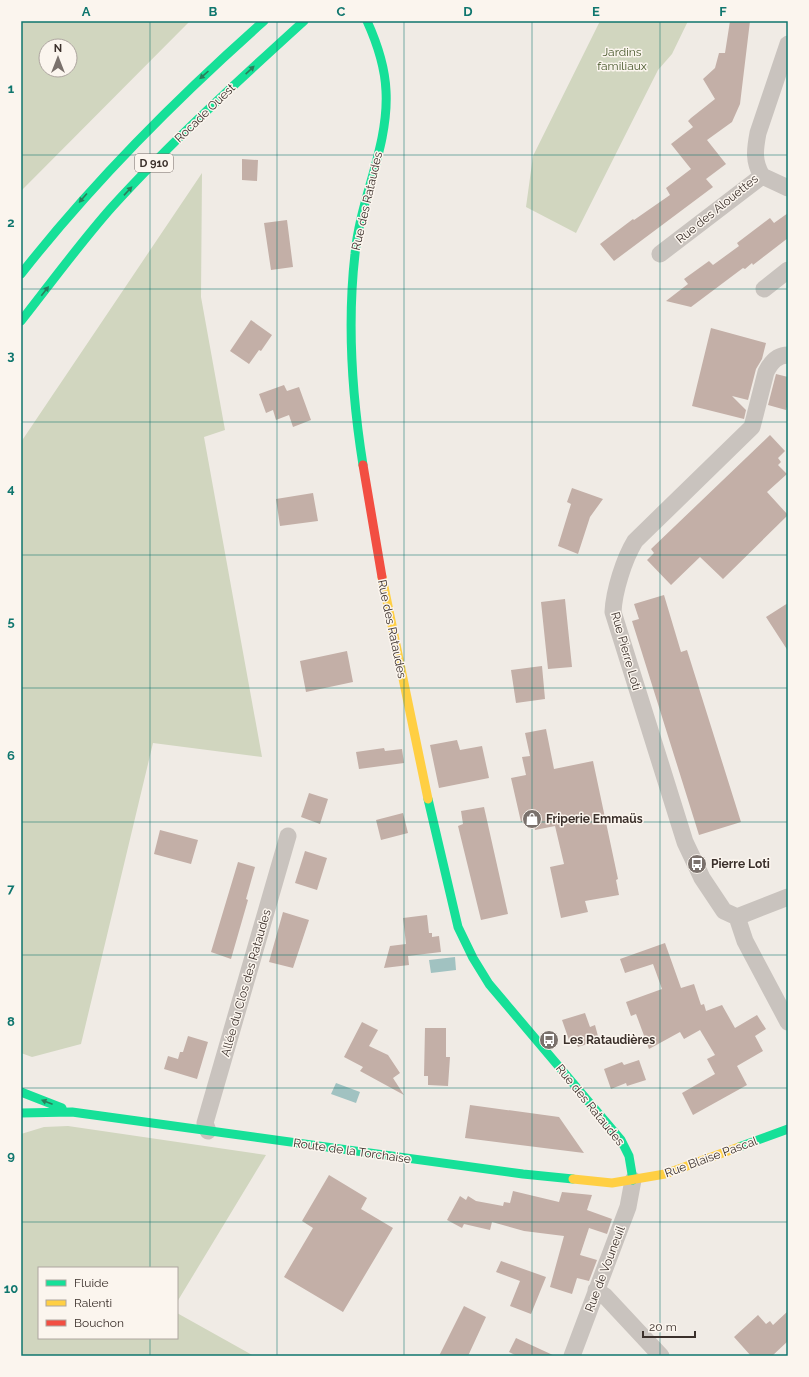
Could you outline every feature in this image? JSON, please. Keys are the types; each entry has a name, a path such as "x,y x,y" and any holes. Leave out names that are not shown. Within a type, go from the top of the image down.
{"street":[{"name":"D 910","path":"21,274 72,210 134,142 182,94 264,21"},
{"name":"Rocade Ouest","path":"21,321 111,209 156,160 202,114 304,21"},
{"name":"Rue des Rataudes","path":"368,21 383,64 386,109 378,152 361,219 354,256 352,293 354,362 360,440 368,505 381,574 449,893 458,927 472,958 489,984 621,1140 629,1156 633,1180"},
{"name":"Rue des Alouettes","path":"660,254 762,176 757,168 754,158 758,133 788,44"},
{"path":"762,176 788,188"},
{"path":"764,289 788,270"},
{"name":"Rue Pierre Loti","path":"737,917 724,911 702,878 685,842 616,624 613,612 613,602 629,550 635,541 752,427 766,372 770,364 776,358 788,355"},
{"name":"Allée du Clos des Rataudes","path":"208,1131 205,1123 288,836"},
{"path":"788,898 737,917 745,941 788,1022"},
{"name":"Route de la Torchaise","path":"21,1092 72,1112"},
{"name":"Route de la Torchaise","path":"21,1113 72,1112 537,1176 612,1183 633,1180"},
{"name":"Rue Blaise Pascal","path":"633,1180 665,1174 788,1129"},
{"name":"Rue de Vouneuil","path":"572,1356 628,1207 633,1180"},
{"path":"596,1290 605,1296 661,1356"}],"green space":[{"path":"21,21 190,21 21,191"},
{"name":"Jardins familiaux","path":"600,21 688,21 672,54 658,70 576,233 526,207 533,156"},
{"path":"202,173 201,297 225,430 204,437 262,757 153,743 81,1044 32,1057 21,1053 21,442"},
{"path":"68,1126 266,1155 178,1300 178,1267 38,1267 38,1339 178,1339 178,1314 254,1356 21,1356 21,1134 44,1127"}],"water":[{"path":"455,957 456,970 431,973 429,960"},
{"path":"336,1083 360,1092 356,1103 331,1094"}],"building":[{"path":"730,21 750,21 740,104 732,122 707,140 726,164 706,179 713,187 614,261 600,244 633,219 634,220 670,195 666,188 691,169 671,144 693,127 688,121 715,99 703,79 715,68 719,53 725,53"},
{"path":"242,159 258,160 257,181 242,180"},
{"path":"788,213 788,238 753,265 752,263 745,269 743,268 691,307 666,301 688,284 684,279 709,261 713,265 739,246 737,243 770,218 774,223"},
{"path":"287,220 293,267 271,270 264,223"},
{"path":"251,320 272,335 261,351 259,350 249,364 230,351"},
{"path":"711,328 766,343 762,359 756,369 748,400 732,396 746,410 744,419 692,406"},
{"path":"776,374 788,377 788,403 786,410 768,405"},
{"path":"284,385 287,391 299,387 311,420 293,427 289,415 276,420 273,410 266,413 259,394"},
{"path":"770,435 785,451 778,458 781,462 778,465 787,474 767,492 788,515 723,579 700,557 671,585 647,560 654,553 651,549"},
{"path":"572,488 603,499 590,517 578,554 558,546 571,504 567,502"},
{"path":"313,493 318,521 280,526 276,499"},
{"path":"664,595 681,652 687,650 741,822 699,835 632,621 639,619 634,604"},
{"path":"565,599 572,667 548,669 541,602"},
{"path":"788,603 788,651 766,617"},
{"path":"347,651 353,682 306,692 300,661"},
{"path":"542,666 545,699 516,703 511,670"},
{"path":"546,729 554,769 593,761 618,879 616,880 619,895 585,901 588,912 561,918 550,867 564,864 555,826 535,830 533,819 521,822 511,778 526,775 522,757 530,756 525,733"},
{"path":"457,740 460,750 482,746 489,778 439,788 430,745"},
{"path":"384,748 385,751 402,749 404,763 359,769 356,752"},
{"path":"309,793 328,799 320,824 301,817"},
{"path":"484,807 508,914 481,920 458,826 463,824 461,811"},
{"path":"403,813 408,833 381,840 376,820"},
{"path":"160,830 198,840 191,864 154,854"},
{"path":"305,851 327,858 317,890 295,883"},
{"path":"238,862 255,867 246,899 248,900 231,959 211,952"},
{"path":"283,912 309,920 293,968 269,962"},
{"path":"427,915 429,933 432,933 432,937 439,936 441,952 408,956 409,965 384,968 390,946 406,944 403,918"},
{"path":"665,943 681,988 694,984 701,1005 704,1004 706,1011 722,1005 735,1028 757,1015 766,1029 755,1036 763,1051 737,1066 747,1085 693,1115 682,1093 715,1074 707,1059 715,1055 700,1030 684,1039 680,1032 649,1049 636,1014 631,1016 626,1002 662,989 653,964 625,973 620,959"},
{"path":"585,1013 590,1027 595,1025 599,1040 578,1047 574,1038 569,1040 562,1020"},
{"path":"362,1022 378,1030 369,1046 388,1055 400,1073 393,1078 404,1095 360,1071 363,1067 344,1057"},
{"path":"425,1028 446,1028 446,1057 450,1057 448,1086 428,1085 428,1076 424,1076"},
{"path":"188,1036 208,1042 197,1079 164,1069 168,1056 178,1059 180,1052 183,1052"},
{"path":"639,1060 646,1080 627,1086 626,1083 611,1089 604,1069 622,1062 624,1065"},
{"path":"470,1105 559,1117 584,1153 465,1138"},
{"path":"329,1175 367,1198 361,1209 393,1228 343,1312 284,1277 313,1228 302,1221"},
{"path":"513,1191 559,1202 562,1192 592,1195 587,1210 612,1219 607,1234 589,1228 580,1255 597,1260 589,1281 577,1278 572,1294 550,1287 564,1236 524,1231 492,1222 490,1230 464,1224 462,1228 447,1220 460,1196 466,1200 468,1196 476,1201 503,1206 504,1202 510,1203"},
{"path":"501,1261 546,1277 531,1314 510,1306 520,1281 496,1272"},
{"path":"464,1306 486,1317 468,1356 439,1356"},
{"path":"788,1311 788,1341 772,1356 751,1356 734,1337 758,1315 766,1324 770,1321 773,1325"},
{"path":"516,1338 555,1356 517,1356 509,1352"}],"traffic: fast":[{"path":"21,274 77,206 137,142 199,80 264,21"},
{"path":"21,321 88,235 112,207 206,112 304,21"},
{"path":"363,465 356,413 352,360 351,307 358,233 379,152 386,112 384,73 380,55 367,21"},
{"path":"428,799 458,927 473,958 489,984 621,1140 629,1156 633,1180"},
{"path":"21,1092 62,1108"},
{"path":"21,1113 72,1112 523,1174 573,1179"},
{"path":"739,1147 788,1129"}],"traffic: slow":[{"path":"382,577 428,799"},
{"path":"573,1179 612,1183 665,1174 739,1147"}],"traffic: jam":[{"path":"363,465 382,577"}],"place":[{"name":"Friperie Emmaüs","path":"532,819"},
{"name":"Pierre Loti","path":"697,864"},
{"name":"Les Rataudières","path":"549,1040"}]}
